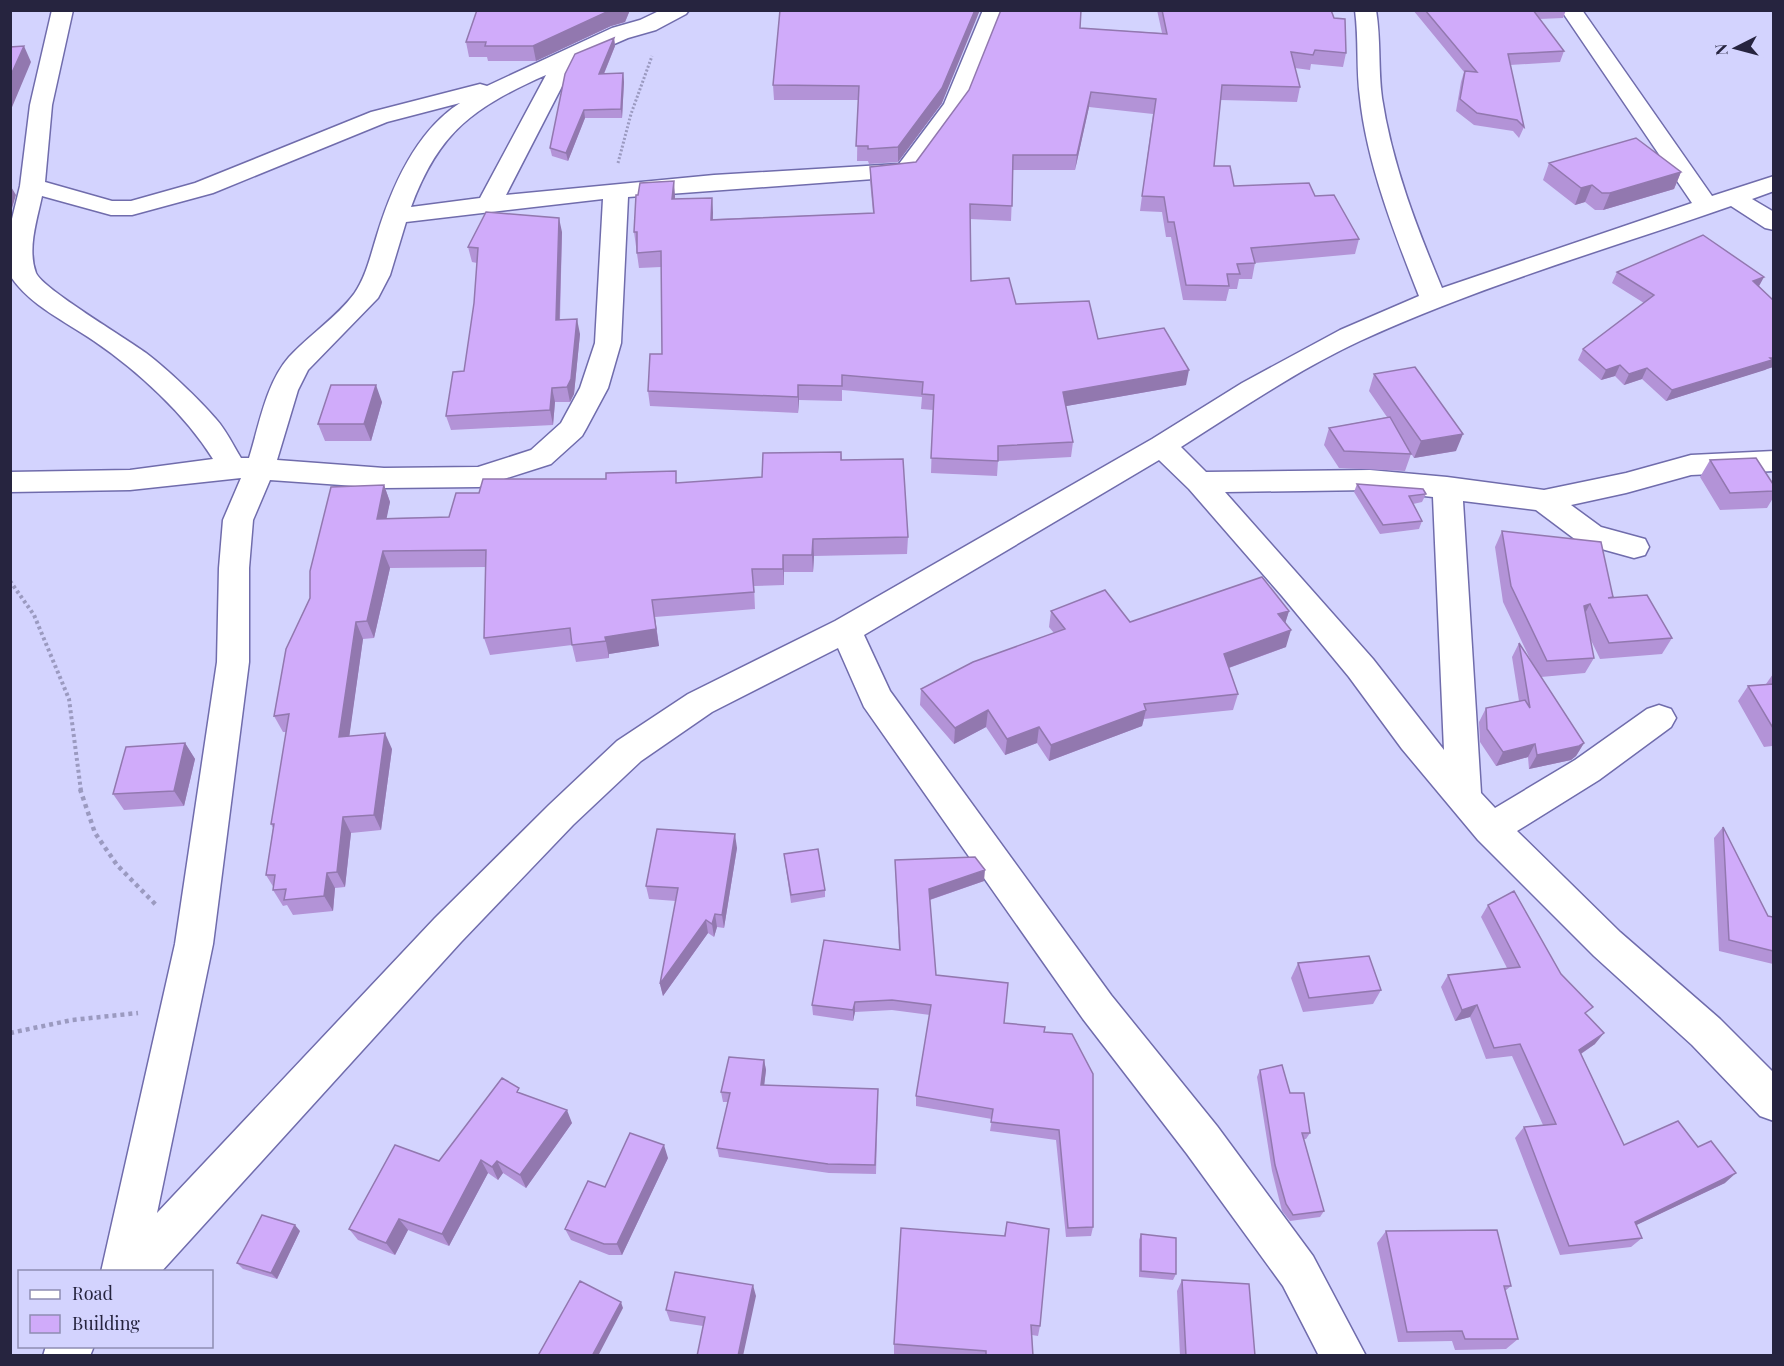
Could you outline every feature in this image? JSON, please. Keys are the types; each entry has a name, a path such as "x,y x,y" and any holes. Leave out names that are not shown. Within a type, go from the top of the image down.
{"street":[{"path":"63,10 41,105 32,186 21,236 20,258 24,277 44,297 104,335 139,361 246,468"},
{"path":"395,216 616,190 826,174 906,171 937,132 955,104 994,10"},
{"path":"1365,10 1370,33 1371,98 1386,165 1404,227 1434,300"},
{"path":"1571,10 1720,202 1773,223"},
{"path":"123,1270 194,944 233,662 234,568 246,468 297,365 365,298 377,275 407,185 428,148 454,117 502,86 620,33 673,14"},
{"path":"489,204 566,57"},
{"path":"32,186 111,208 132,208 204,188 379,117 502,86"},
{"path":"133,1270 448,930 561,815 630,751 700,703 846,630 1162,446 1252,389 1349,336 1434,300 1773,183"},
{"path":"10,482 130,480 246,468 384,478 478,477 541,457 572,429 594,388 608,343 616,190"},
{"path":"1162,446 1199,482 1361,668 1414,740 1491,829 1607,944 1706,1032 1773,1102"},
{"path":"1199,482 1370,480 1448,487 1544,500 1626,483 1691,465 1773,461"},
{"path":"1448,487 1464,798"},
{"path":"1544,500 1591,535 1634,547"},
{"path":"846,630 876,698 1097,1007 1202,1140 1298,1271 1344,1356"},
{"path":"1491,829 1587,770 1659,718"}],"path":[{"path":"616,190 617,167 630,114 647,64 673,14"},
{"path":"10,382 10,421"},
{"path":"10,581 34,615 69,699 80,788 95,833 117,865 175,928 194,944"},
{"path":"10,1034 72,1020 180,1012"}],"building":[{"path":"477,10 611,10 533,46 485,46 486,42 466,42"},
{"path":"780,10 975,10 942,88 898,147 868,149 868,146 856,146 859,86 773,85"},
{"path":"1001,10 1081,10 1080,28 1167,34 1162,10 1331,10 1334,18 1345,19 1346,53 1315,50 1313,55 1291,52 1300,87 1222,85 1214,166 1230,166 1234,186 1309,183 1315,196 1334,195 1359,239 1251,248 1255,263 1237,264 1240,274 1227,274 1229,286 1186,285 1174,222 1168,222 1164,197 1142,196 1156,99 1091,92 1077,155 1013,155 1012,206 970,204 971,281 1009,278 1016,304 1089,301 1098,339 1164,328 1189,370 1063,392 1073,442 998,446 998,461 931,458 934,395 922,394 923,382 842,375 842,386 798,385 798,397 648,391 650,354 662,354 661,251 637,253 637,232 634,232 636,195 638,195 640,183 674,181 672,199 712,198 711,220 874,213 870,167 916,162 969,90"},
{"path":"1425,10 1533,10 1564,51 1508,54 1524,127 1517,120 1477,113 1460,99 1465,71 1477,72"},
{"path":"614,38 599,74 623,73 621,109 584,110 566,153 550,148 565,74 575,54"},
{"path":"24,46 10,77 10,47"},
{"path":"1636,138 1681,172 1610,193 1602,193 1592,185 1581,188 1549,163"},
{"path":"486,212 559,218 556,320 577,319 571,379 567,387 552,388 550,410 446,416 453,372 464,371 474,303 478,248 468,247"},
{"path":"1703,235 1764,277 1753,281 1773,300 1773,358 1770,358 1772,360 1672,390 1647,368 1629,374 1620,365 1606,370 1583,349 1654,295 1617,272"},
{"path":"1415,367 1463,434 1421,441 1374,374"},
{"path":"331,385 376,385 364,424 318,424"},
{"path":"1390,417 1411,454 1344,451 1329,428"},
{"path":"841,452 841,460 903,459 908,537 813,539 812,555 783,555 783,569 752,569 754,592 652,600 656,629 605,637 606,641 572,645 570,628 484,638 486,550 383,551 367,621 356,622 339,737 385,733 374,815 343,817 337,872 327,873 324,896 284,900 286,889 273,890 275,875 266,875 274,824 271,824 289,714 274,716 286,649 310,598 310,571 331,487 384,485 377,519 449,517 456,493 479,493 483,479 606,479 606,473 676,471 676,483 762,477 763,453"},
{"path":"1756,458 1773,484 1773,491 1730,493 1710,460"},
{"path":"1357,484 1423,489 1426,494 1409,496 1422,521 1383,525"},
{"path":"1502,531 1601,542 1613,597 1608,598 1647,595 1672,638 1609,643 1590,604 1584,606 1594,658 1547,661 1511,586"},
{"path":"1262,577 1289,611 1278,614 1291,630 1224,654 1238,694 1144,704 1146,710 1051,745 1039,727 1007,739 988,710 955,728 921,689 973,662 1065,629 1051,611 1105,590 1130,622"},
{"path":"1519,643 1584,743 1537,755 1535,744 1503,752 1487,729 1486,708 1525,700 1530,708"},
{"path":"1773,684 1773,728 1748,686"},
{"path":"185,743 174,791 113,794 126,747"},
{"path":"1723,827 1768,916 1773,917 1773,951 1729,940"},
{"path":"657,829 735,834 722,915 715,914 712,924 706,920 660,984 678,888 646,886"},
{"path":"818,849 825,890 791,895 784,854"},
{"path":"975,857 985,870 929,889 936,975 1008,983 1004,1023 1045,1027 1044,1032 1072,1034 1093,1074 1093,1227 1068,1228 1059,1130 991,1122 993,1109 916,1096 931,1005 892,1000 855,1002 853,1010 812,1005 824,940 900,950 895,860"},
{"path":"1514,891 1561,974 1593,1007 1585,1013 1604,1033 1579,1050 1624,1145 1678,1121 1698,1147 1711,1141 1736,1173 1635,1222 1642,1238 1569,1246 1524,1127 1556,1124 1520,1044 1494,1048 1477,1005 1462,1010 1448,975 1520,967 1488,905"},
{"path":"1369,956 1381,990 1309,998 1298,963"},
{"path":"729,1057 764,1060 761,1085 878,1089 875,1165 828,1164 717,1148 730,1093 721,1092"},
{"path":"1282,1065 1290,1093 1304,1093 1310,1133 1302,1133 1324,1211 1293,1215 1286,1204 1275,1165 1260,1070"},
{"path":"502,1078 519,1088 517,1092 567,1110 520,1175 497,1161 492,1167 481,1160 442,1234 399,1219 386,1243 349,1229 395,1145 439,1161"},
{"path":"630,1133 664,1145 617,1244 604,1244 565,1229 588,1181 605,1187"},
{"path":"262,1215 295,1225 271,1273 237,1263"},
{"path":"1007,1222 1049,1229 1040,1326 1031,1325 1033,1356 986,1356 986,1351 894,1344 901,1228 1005,1236"},
{"path":"1497,1230 1511,1286 1504,1286 1518,1339 1465,1339 1462,1331 1407,1332 1386,1231"},
{"path":"1141,1234 1176,1238 1176,1274 1141,1271"},
{"path":"675,1272 753,1285 738,1356 697,1356 705,1317 666,1310"},
{"path":"1182,1280 1249,1284 1255,1356 1186,1356"},
{"path":"580,1281 621,1302 592,1356 543,1356 539,1354"}]}
